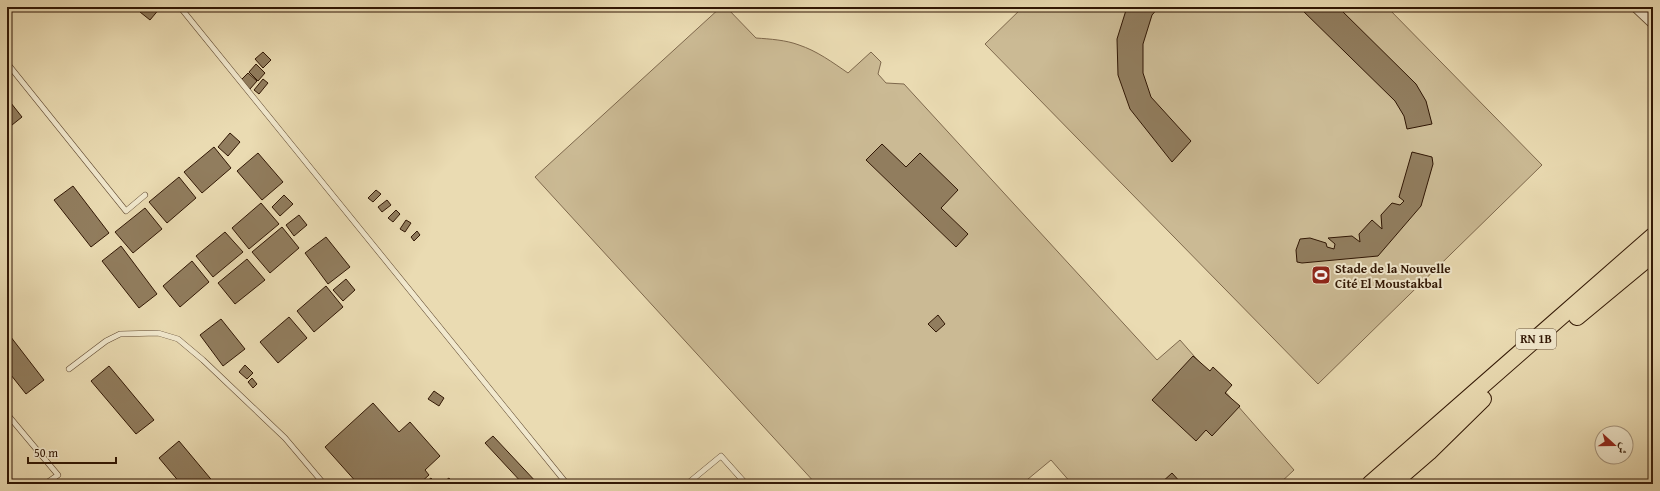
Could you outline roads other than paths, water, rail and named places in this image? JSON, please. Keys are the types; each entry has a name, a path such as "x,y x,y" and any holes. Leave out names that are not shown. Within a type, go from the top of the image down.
{"main road":[{"name":"RN 1B","path":"1392,484 1424,447 1653,236"},
{"name":"RN 1B","path":"1370,484 1424,447 1514,369 1653,254"}],"street":[{"path":"1636,7 1653,23"}],"lane":[{"path":"180,7 567,484"},
{"path":"7,63 126,211 145,195"},
{"path":"69,369 106,341 120,334 158,333 178,339 204,360 285,438 324,484"},
{"path":"7,414 58,475 45,484"},
{"path":"687,484 721,456 746,484"}],"place":[{"name":"Stade de la Nouvelle Cité El Moustakbal","path":"1321,275"}]}
